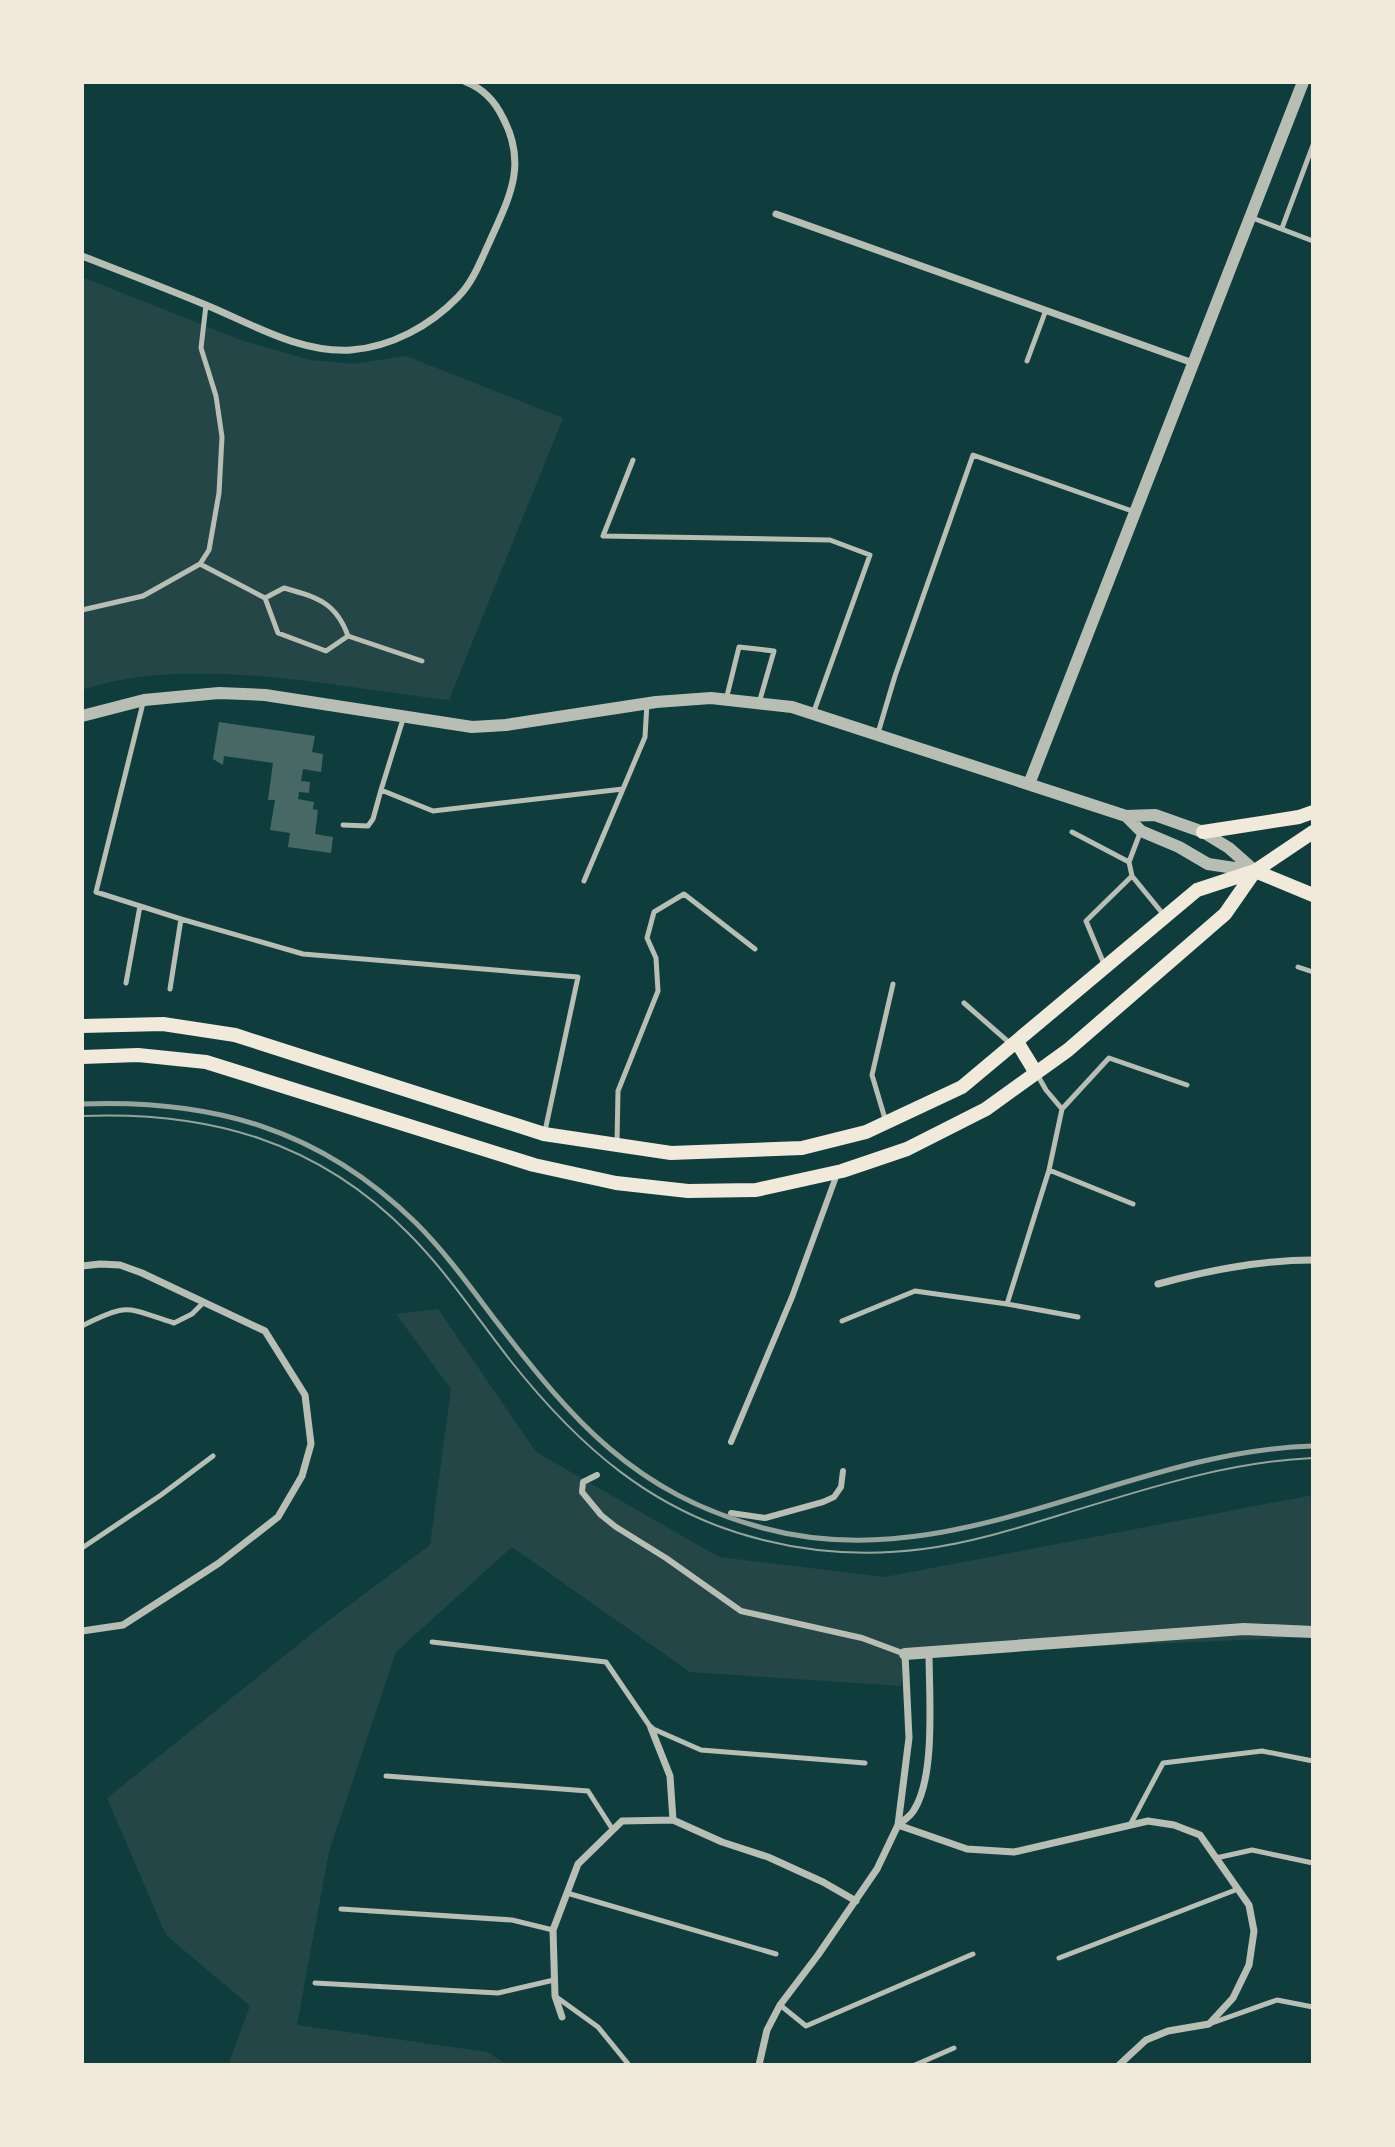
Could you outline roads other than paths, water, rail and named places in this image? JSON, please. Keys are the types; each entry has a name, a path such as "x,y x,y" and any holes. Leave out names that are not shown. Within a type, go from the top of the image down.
{"main road":[{"path":"1203,832 1286,820 1313,812"},
{"path":"82,1026 163,1024 235,1035 544,1134 671,1153 802,1148 866,1132 962,1087 1197,890 1255,871 1313,832"},
{"path":"1255,871 1313,895"},
{"path":"82,1057 138,1055 205,1062 534,1165 616,1183 688,1191 757,1190 837,1172 907,1149 986,1109 1068,1050 1225,914 1255,871"},
{"path":"1015,1044 1036,1073"}],"street":[{"path":"82,256 303,346 350,350 391,343 439,315 460,295 475,273 510,197 516,165 513,135 497,105 479,87 466,82"},
{"path":"1029,783 1303,82"},
{"path":"776,214 1193,363"},
{"path":"82,716 144,699 219,693 265,695 472,727 506,725 647,703 711,698 792,707 1126,816 1155,815 1203,832 1229,848 1255,871"},
{"path":"1126,816 1141,831 1179,847 1208,864 1255,871"},
{"path":"731,1442 792,1297 837,1172"},
{"path":"1158,1284 1209,1270 1285,1260 1313,1260"},
{"path":"82,1266 120,1265 265,1331 305,1395 311,1444 302,1476 278,1517 219,1563 123,1625 82,1631"},
{"path":"731,1513 765,1518 823,1502 834,1497 841,1487 843,1471"},
{"path":"597,1475 583,1482 582,1492 601,1515 741,1611 862,1638 905,1654 1244,1629 1313,1632"},
{"path":"898,1825 914,1811 924,1783 929,1746 929,1652"},
{"path":"759,2065 767,2030 780,2005 877,1869 898,1825 909,1738 905,1654"},
{"path":"651,1728 670,1776 673,1820"},
{"path":"562,2017 555,1996 553,1930 578,1864 622,1821 673,1820 722,1842 768,1857 823,1882 856,1901"},
{"path":"898,1825 967,1849 1014,1852 1148,1821 1174,1825 1200,1835 1250,1905 1254,1931 1249,1965 1233,1998 1209,2025 1168,2031 1146,2040 1119,2065"}],"lane":[{"path":"1282,228 1313,145"},
{"path":"1250,217 1313,241"},
{"path":"82,610 143,596 200,564 209,550 219,493 222,438 216,396 201,348 206,305"},
{"path":"1027,361 1046,310"},
{"path":"878,733 895,676 973,454 1135,512"},
{"path":"633,460 603,536 830,540 870,555 813,714"},
{"path":"200,564 265,598 278,633 326,651 348,636"},
{"path":"265,598 284,588 315,597 341,617 348,636"},
{"path":"348,636 422,661"},
{"path":"726,700 739,647 774,651 759,704"},
{"path":"144,699 96,892 303,954 578,976 544,1134"},
{"path":"584,881 645,737 647,703"},
{"path":"343,825 368,826 373,819 404,716"},
{"path":"381,790 433,811 623,789"},
{"path":"1141,831 1129,862 1132,876 1165,917"},
{"path":"1072,832 1129,862"},
{"path":"1105,967 1086,921 1132,876"},
{"path":"617,1146 618,1091 658,991 656,958 647,938 654,912 684,894 755,949"},
{"path":"126,983 141,906"},
{"path":"170,989 181,919"},
{"path":"1298,967 1313,972"},
{"path":"886,1122 872,1075 892,984"},
{"path":"964,1003 1015,1044"},
{"path":"1007,1304 1049,1170 1062,1109 1109,1058 1188,1085"},
{"path":"1036,1073 1062,1109"},
{"path":"1049,1170 1133,1204"},
{"path":"842,1321 915,1291 1078,1317"},
{"path":"82,1326 111,1311 128,1308 174,1323 192,1314 204,1302"},
{"path":"82,1548 128,1519 213,1456"},
{"path":"432,1642 606,1662 651,1728 701,1750 865,1763"},
{"path":"1130,1825 1163,1763 1262,1751 1313,1760"},
{"path":"386,1776 588,1791 613,1830"},
{"path":"1216,1858 1252,1850 1313,1863"},
{"path":"1059,1958 1238,1889"},
{"path":"567,1893 776,1954"},
{"path":"341,1909 512,1920 553,1930"},
{"path":"780,2005 806,2025 973,1954"},
{"path":"316,1983 498,1993 554,1980"},
{"path":"555,1996 598,2027 629,2065"},
{"path":"1209,2025 1277,2000 1313,2007"},
{"path":"915,2065 954,2048"}],"tram line":[{"path":"82,1116 174,1119 217,1127 259,1138 299,1154 337,1176 374,1202 409,1234 449,1279 536,1391 591,1448 653,1494 687,1513 763,1540 842,1552 903,1551 941,1546 1009,1530 1216,1471 1313,1458"}],"railway":[{"path":"82,1104 176,1107 220,1115 262,1126 303,1143 342,1164 379,1191 427,1234 552,1391 610,1449 642,1474 678,1495 718,1513 763,1528 834,1540 903,1538 971,1526 1174,1468 1243,1453 1313,1446"}]}
